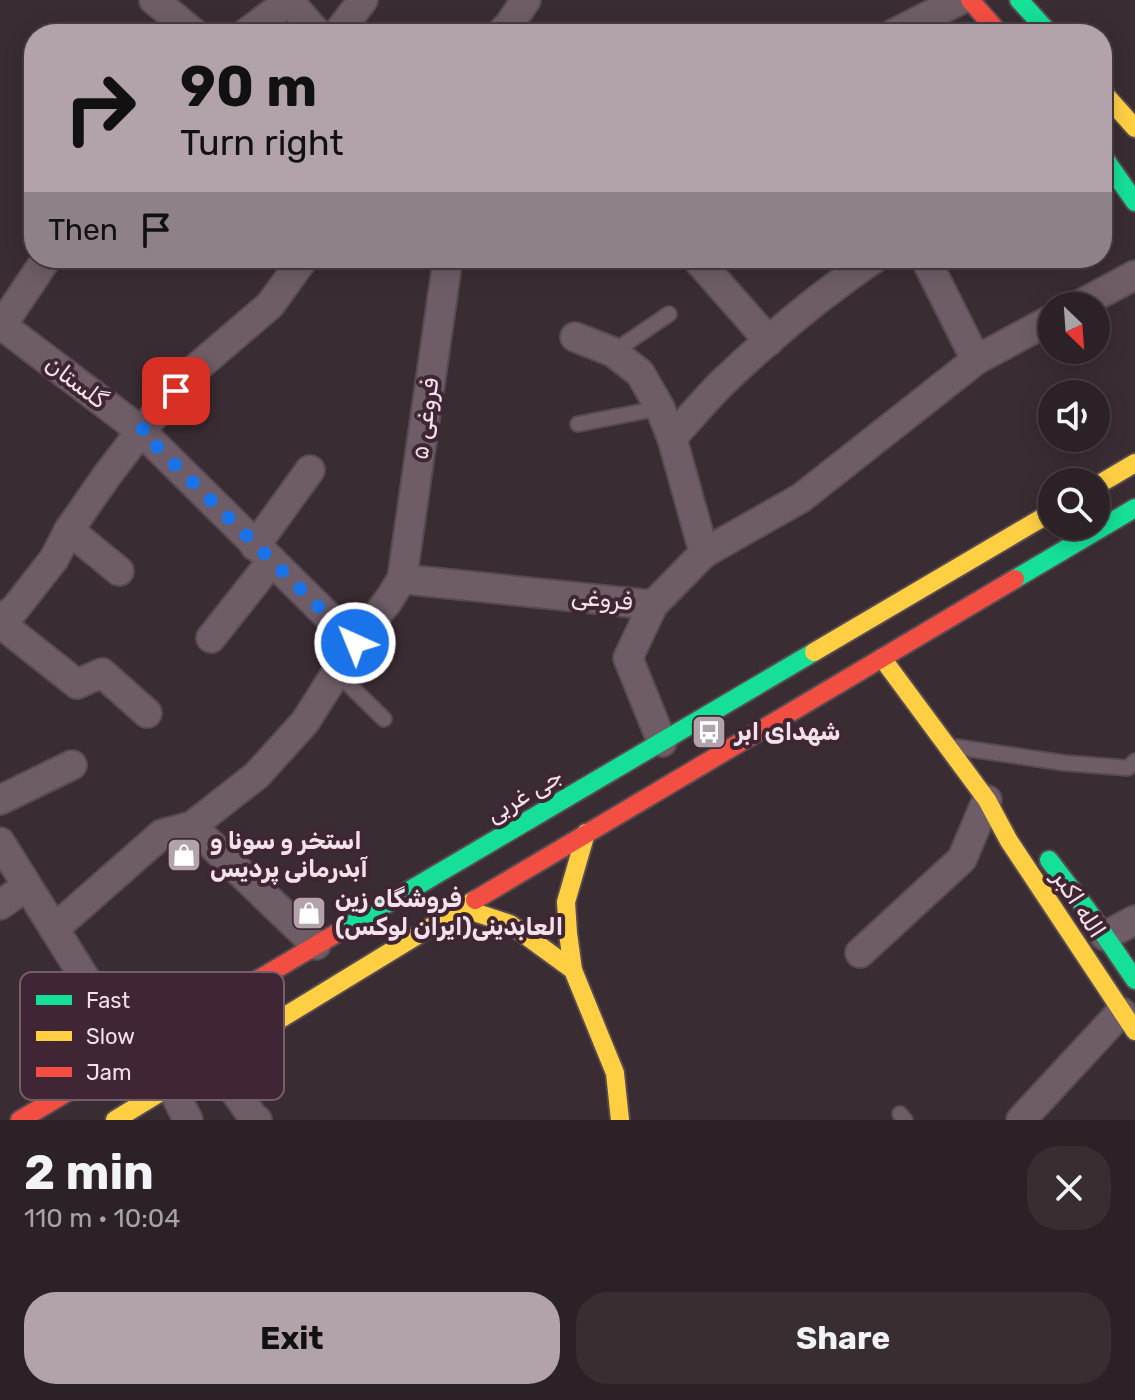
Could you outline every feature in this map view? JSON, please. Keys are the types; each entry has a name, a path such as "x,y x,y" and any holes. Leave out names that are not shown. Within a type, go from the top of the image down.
{"main road":[{"path":"970,0 991,24"},
{"path":"1019,0 1041,24"},
{"path":"1112,102 1135,128"},
{"path":"1112,169 1135,202"},
{"path":"1110,477 1134,462"},
{"path":"284,1017 586,833 1134,511"},
{"name":"جی غربی","path":"270,972 1038,520"},
{"name":"الله اکبر","path":"882,658 987,800 1009,841 1128,1022"},
{"name":"الله اکبر","path":"987,800 1020,827"},
{"path":"586,833 566,902 568,933 573,970 615,1073 620,1120"},
{"name":"الله اکبر","path":"1040,849 1135,980"},
{"path":"462,908 510,924 573,970"},
{"name":"جی غربی","path":"20,1120 54,1100"},
{"path":"115,1120 148,1100"}],"street":[{"path":"154,0 183,24"},
{"path":"258,24 289,0 309,24"},
{"path":"345,24 363,0"},
{"path":"510,24 526,0"},
{"path":"913,24 960,0"},
{"path":"1,326 40,268"},
{"path":"147,713 102,673 77,684 0,621 14,610 54,559 69,530 141,431 193,371 270,305 297,268"},
{"name":"فروغی ۵","path":"402,579 447,268"},
{"path":"705,268 769,341"},
{"path":"672,438 721,384 859,268"},
{"path":"930,268 976,360"},
{"path":"1103,292 1135,275"},
{"name":"گلستان","path":"1,326 141,431 355,643"},
{"path":"653,605 704,553 801,498 976,360 1038,327"},
{"path":"575,337 613,352 640,373 660,408 672,438 704,553"},
{"path":"211,638 310,470"},
{"path":"69,530 119,571"},
{"path":"54,929 162,834 192,826 257,775 305,722 355,643 402,579"},
{"name":"فروغی","path":"402,579 653,605 628,658 662,742"},
{"path":"0,800 72,765"},
{"path":"860,953 962,859 987,800"},
{"path":"192,826 316,945"},
{"path":"0,842 82,972"},
{"path":"0,905 27,886"},
{"path":"1105,936 1135,920"},
{"path":"1021,1120 1128,1022"},
{"path":"178,1100 188,1120"},
{"path":"241,1100 257,1120"}],"lane":[{"path":"613,352 669,314"},
{"path":"578,424 660,408"},
{"path":"337,673 384,719"},
{"path":"947,746 1065,763 1128,768 1135,761"}],"traffic: fast":[{"path":"1019,0 1041,24"},
{"path":"1112,169 1135,202"},
{"path":"1015,579 1135,508"},
{"path":"337,933 814,652"},
{"path":"1049,860 1135,980"}],"traffic: slow":[{"path":"1112,102 1135,128"},
{"path":"1110,478 1135,463"},
{"path":"814,652 1038,520"},
{"path":"882,658 987,800 1009,841 1135,1031"},
{"path":"586,833 566,902 568,933 573,970 615,1073 620,1120"},
{"path":"284,1017 475,900"},
{"path":"462,908 510,924 573,970"},
{"path":"115,1120 148,1100"}],"traffic: jam":[{"path":"970,0 991,24"},
{"path":"475,900 1015,579"},
{"path":"271,972 337,933"},
{"path":"20,1120 54,1100"}],"place":[{"name":"شهدای ابر","path":"709,732"},
{"name":"استخر و سونا و آبدرمانی پردیس","path":"184,855"},
{"name":"فروشگاه زین العابدینی(ایران لوکس)","path":"309,913"}],"route":[{"path":"176,391 141,431 355,643"}]}
